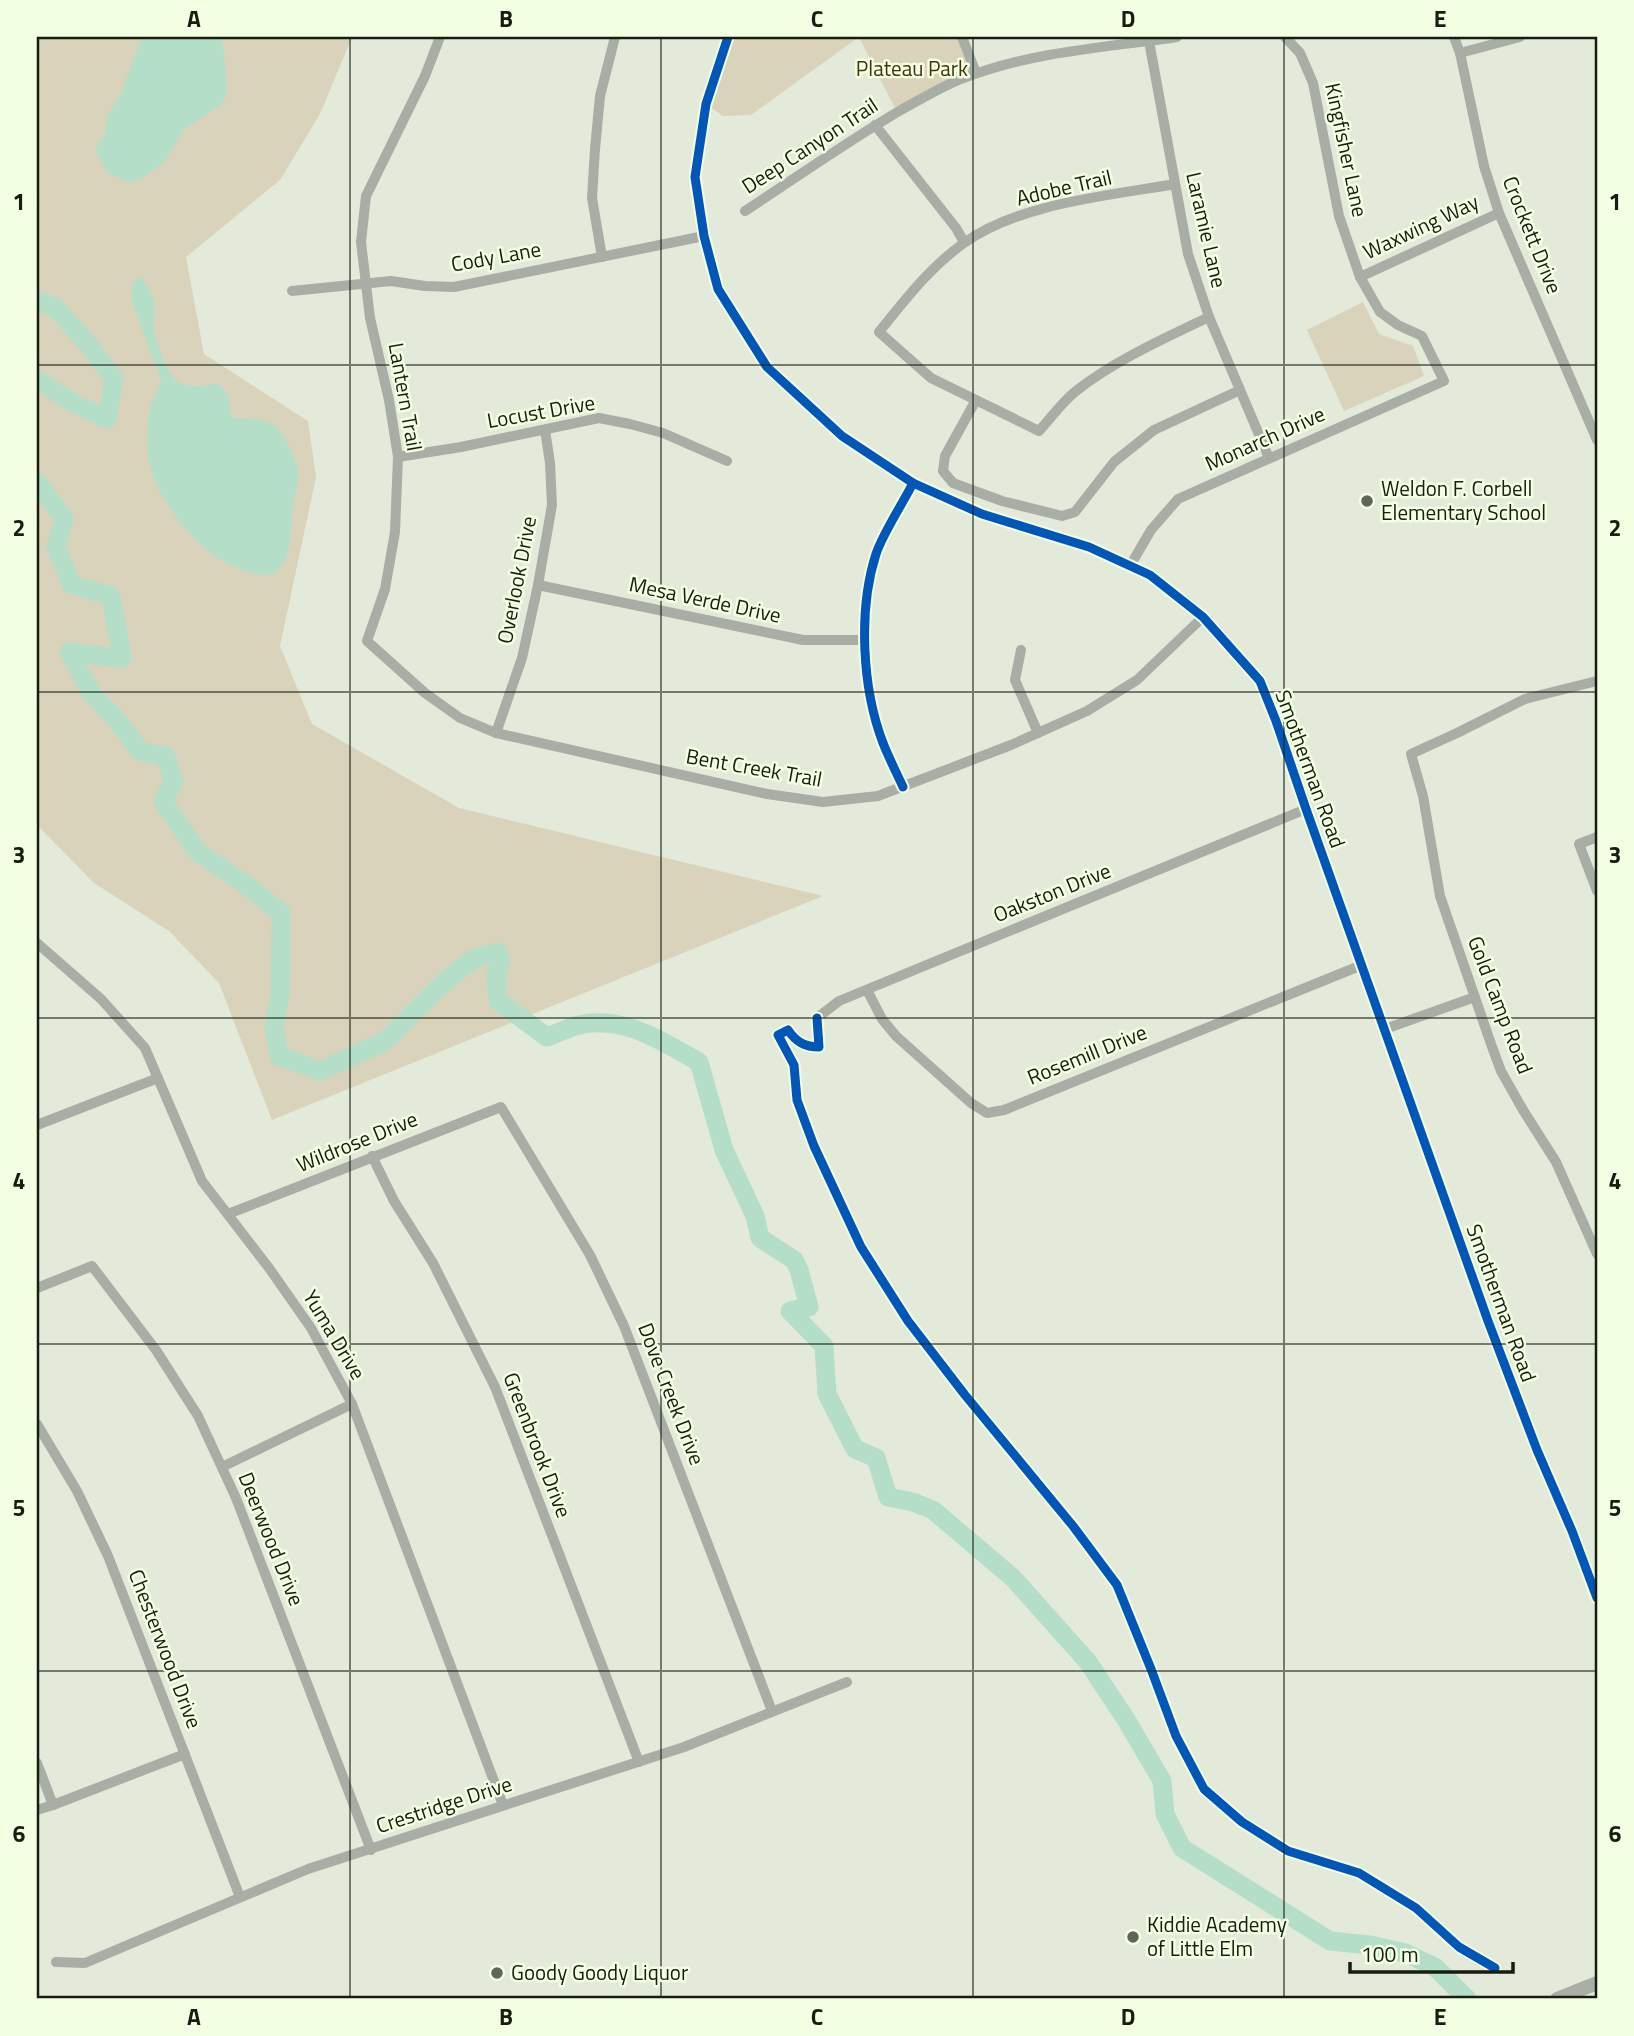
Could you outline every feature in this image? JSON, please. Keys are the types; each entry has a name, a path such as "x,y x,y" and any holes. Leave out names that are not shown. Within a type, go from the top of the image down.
{"main road":[{"path":"1558,1999 1597,1983"}],"street":[{"name":"Lantern Trail","path":"367,641 385,589 395,532 398,457 389,400 370,318 360,242 366,196 425,76 440,37"},
{"path":"602,257 592,198 600,96 615,37"},
{"name":"Smotherman Road","path":"728,37 706,104 695,177 704,236 718,289 767,367 842,436 914,483 982,513 1089,547 1150,575 1203,617 1261,681 1488,1321 1597,1598"},
{"path":"962,37 976,73"},
{"name":"Deep Canyon Trail","path":"745,211 875,125 925,96 976,73 1041,57 1177,37"},
{"name":"Kingfisher Lane","path":"1285,37 1300,53 1313,83 1339,216 1360,276 1380,312 1398,325 1422,336 1444,381"},
{"name":"Crockett Drive","path":"1454,37 1460,53 1484,166 1499,213 1597,440"},
{"path":"1460,53 1520,37"},
{"name":"Laramie Lane","path":"1149,41 1188,254 1209,317 1269,458"},
{"path":"875,125 956,228 964,242"},
{"name":"Adobe Trail","path":"976,400 931,378 879,332 925,275 964,242 1025,214 1059,205 1175,184"},
{"name":"Waxwing Way","path":"1360,276 1499,213"},
{"name":"Cody Lane","path":"292,291 391,281 454,287 704,236"},
{"path":"1209,317 1139,350 1104,372 1074,393 1039,431 976,400 945,456 943,471 953,483 1002,501 1062,516 1075,512 1114,462 1154,430 1240,390"},
{"name":"Monarch Drive","path":"1130,566 1151,530 1178,499 1444,381"},
{"name":"Locust Drive","path":"398,457 598,418 663,433 727,461"},
{"name":"Overlook Drive","path":"496,733 522,658 552,505 545,430"},
{"path":"903,787 883,741 870,695 864,640 867,589 877,551 914,483"},
{"name":"Mesa Verde Drive","path":"538,584 803,640 864,640"},
{"name":"Bent Creek Trail","path":"367,641 425,694 460,718 496,733 767,794 823,802 878,796 1087,711 1137,680 1203,617"},
{"path":"1021,650 1015,680 1038,733"},
{"name":"Gold Camp Road","path":"1597,681 1525,699 1411,754 1423,796 1440,896 1501,1072 1556,1161 1593,1231 1597,1254"},
{"name":"Oakston Drive","path":"817,1018 839,1001 1306,809"},
{"path":"1597,837 1579,844 1597,891"},
{"name":"Yuma Drive","path":"37,943 101,999 145,1048 202,1181 311,1328 352,1404 503,1805"},
{"name":"Rosemill Drive","path":"867,990 882,1019 896,1037 987,1114 1004,1110 1362,965"},
{"path":"1385,1029 1475,998"},
{"path":"37,1125 158,1077"},
{"name":"Wildrose Drive","path":"228,1214 500,1107"},
{"name":"Dove Creek Drive","path":"500,1107 590,1255 624,1326 772,1711"},
{"name":"Greenbrook Drive","path":"372,1156 394,1201 433,1263 495,1387 639,1762"},
{"name":"Deerwood Drive","path":"37,1288 92,1266 156,1350 198,1416 242,1511 371,1850"},
{"path":"222,1467 352,1404"},
{"name":"Chesterwood Drive","path":"37,1423 77,1491 108,1556 240,1897"},
{"name":"Crestridge Drive","path":"56,1962 85,1963 308,1869 684,1747 846,1682"},
{"path":"37,1810 185,1754"},
{"path":"37,1763 53,1805"}],"green space":[{"path":"37,37 352,37 320,114 280,180 186,257 204,354 308,421 316,477 280,646 312,724 459,808 823,896 272,1120 219,983 169,931 94,883 37,825"},
{"name":"Plateau Park","path":"728,37 859,37 751,115 723,116 706,104"},
{"name":"Plateau Park","path":"859,37 966,37 976,73 897,112"},
{"path":"1363,302 1379,334 1413,346 1424,376 1344,411 1307,330"}],"shaded area":[{"path":"142,37 222,37 227,86 221,105 184,129 165,161 146,176 131,182 107,172 96,151 105,135 107,117 120,95"},
{"path":"141,277 153,299 154,333 164,362 173,377 186,385 217,383 227,394 232,418 268,422 282,433 291,449 297,466 298,483 293,503 290,540 281,567 271,574 251,573 211,553 182,524 158,487 149,462 147,433 151,404 161,380 132,302 132,287 137,278"}],"waterway":[{"path":"37,301 56,308 114,379 107,419 75,404 37,380"},
{"path":"37,482 64,519 56,546 71,584 111,596 122,658 69,652 91,693 117,720 140,751 165,756 174,781 163,801 198,852 281,913 280,995 274,1026 279,1056 320,1071 385,1041 443,983 473,959 497,952 501,961 496,975 498,1001 547,1037 579,1025 611,1024 642,1032 699,1062 724,1150 755,1216 760,1238 794,1260 799,1270 809,1307 790,1311 824,1346 827,1394 855,1449 876,1458 888,1497 913,1502 933,1510 1013,1578 1088,1662 1162,1781 1165,1814 1182,1848 1330,1941 1370,1945 1405,1953 1435,1967 1467,1999"}],"cycle path":[{"path":"728,37 706,104 695,177 704,236 718,289 767,367 842,436 913,483 982,514 1089,547 1150,575 1203,617 1260,681 1488,1321 1597,1598"},
{"path":"903,787 885,749 876,721 867,674 865,624 870,576 876,554 913,483"},
{"path":"817,1018 819,1047 801,1043 788,1030 778,1035 794,1065 797,1100 814,1146 861,1247 908,1321 1073,1526 1117,1585 1176,1736 1204,1789 1242,1822 1288,1851 1359,1873 1416,1908 1459,1947 1495,1968"}],"place":[{"name":"Weldon F. Corbell Elementary School","path":"1367,501"},
{"name":"Kiddie Academy of Little Elm","path":"1133,1937"},
{"name":"Goody Goody Liquor","path":"497,1973"}]}
